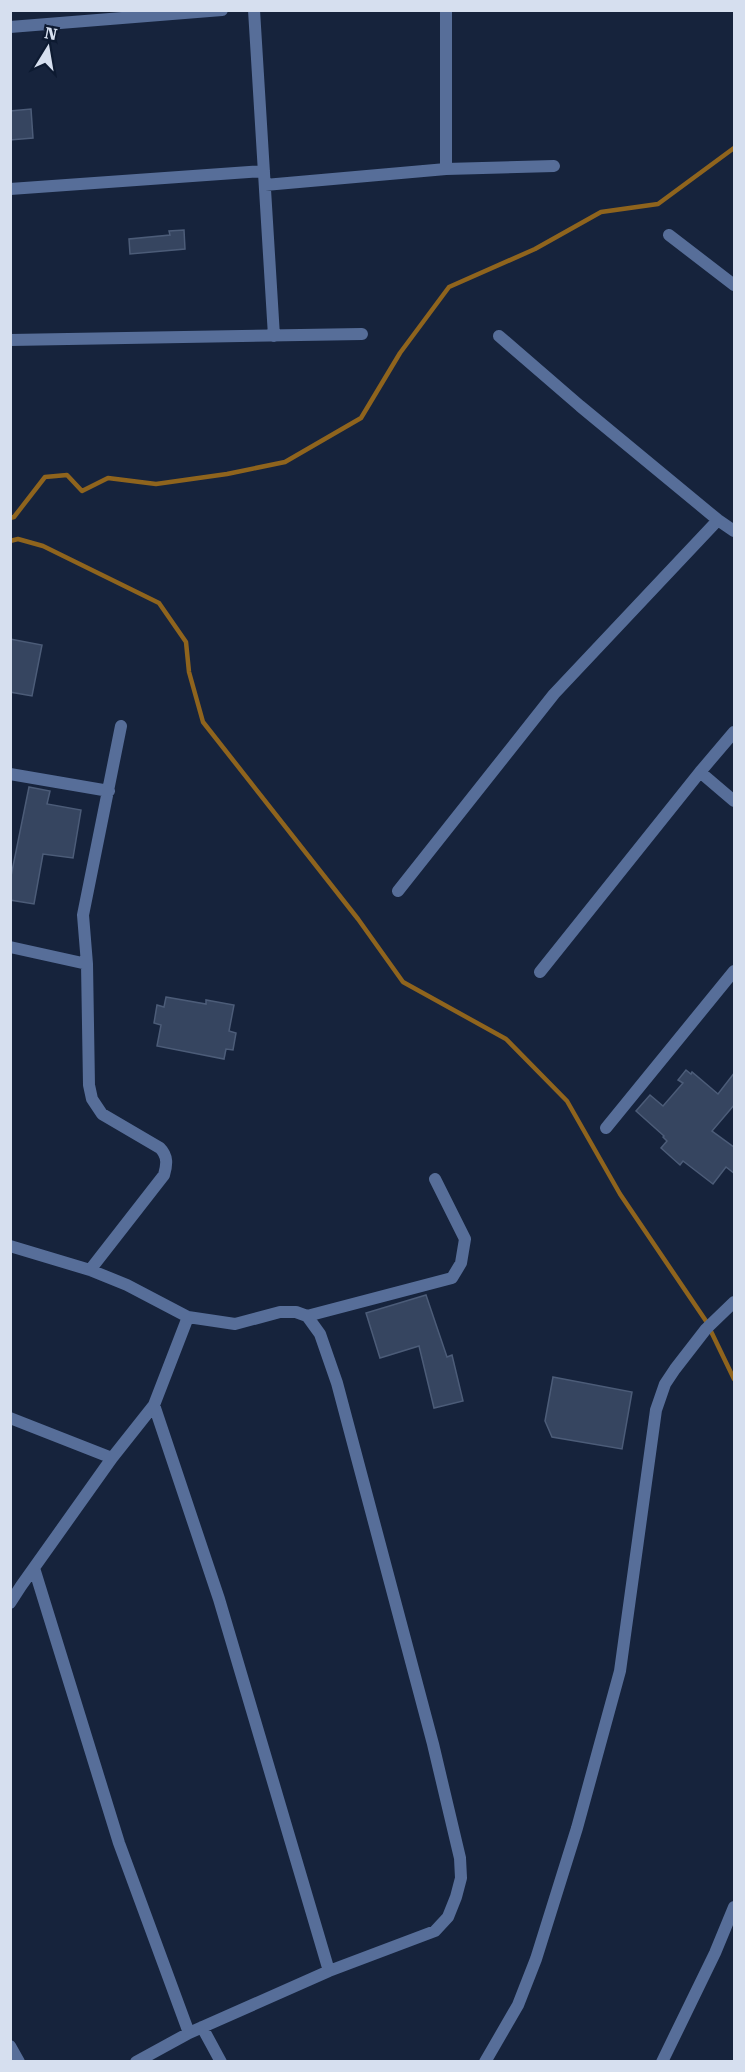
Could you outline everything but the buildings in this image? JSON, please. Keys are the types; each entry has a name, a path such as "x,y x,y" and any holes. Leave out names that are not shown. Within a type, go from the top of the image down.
{"street":[{"path":"10,27 222,10"},
{"path":"254,10 274,336"},
{"path":"446,10 446,170"},
{"path":"265,185 446,170 554,166"},
{"path":"10,189 264,171"},
{"path":"669,235 735,285"},
{"path":"10,340 362,334"},
{"path":"498,336 718,520 735,531"},
{"path":"398,891 554,694 718,520"},
{"path":"90,1270 164,1175 167,1166 166,1157 160,1148 102,1114 92,1099 89,1085 87,964 83,915 121,726"},
{"path":"540,972 700,772 735,732"},
{"path":"700,772 735,801"},
{"path":"10,774 109,791"},
{"path":"10,947 87,964"},
{"path":"606,1128 735,971"},
{"path":"307,1316 452,1278 460,1263 465,1239 435,1179"},
{"path":"10,1246 90,1270 127,1285 188,1317 235,1324 280,1312 296,1312 307,1316 320,1334 337,1383 433,1744 460,1858 461,1878 456,1897 447,1917 435,1931 329,1971 189,2033 136,2061"},
{"path":"485,2061 518,2005 536,1959 577,1828 620,1671 656,1410 665,1384 710,1326 735,1302"},
{"path":"10,1603 112,1458 154,1406 188,1317"},
{"path":"154,1406 219,1599 329,1971"},
{"path":"10,1418 112,1458"},
{"path":"34,1568 118,1843 189,2033"},
{"path":"662,2061 735,1907"},
{"path":"202,2027 221,2061"},
{"path":"10,2046 19,2061"}],"waterway":[{"path":"10,518 14,517 45,477 67,475 82,491 108,478 156,484 227,474 285,462 361,418 400,353 449,287 535,249 601,212 658,204 734,148"},
{"path":"10,541 18,539 43,546 159,603 186,642 189,672 203,722 358,919 403,982 506,1039 567,1101 620,1194 706,1321 734,1379"}]}
